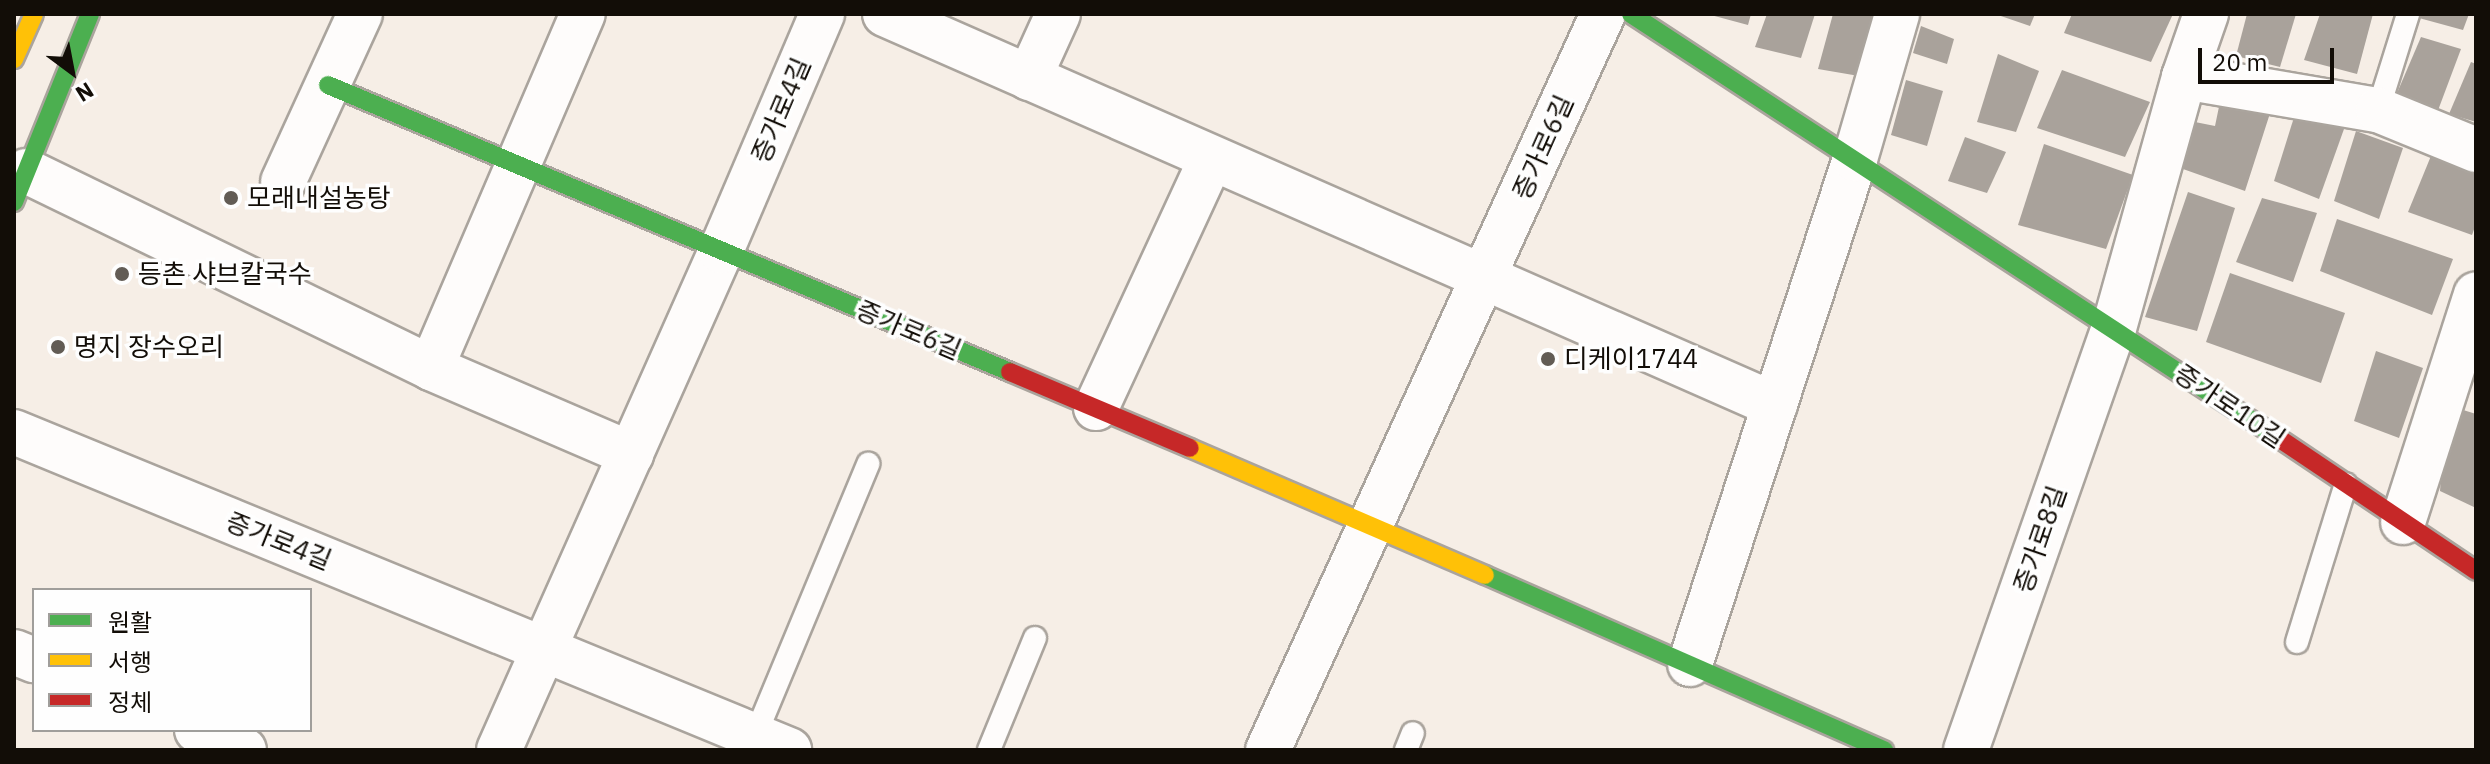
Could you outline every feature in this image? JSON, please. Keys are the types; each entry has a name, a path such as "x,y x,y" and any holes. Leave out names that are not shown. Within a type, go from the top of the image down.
{"street":[{"path":"14,59 34,14"},
{"path":"90,14 20,187 631,454"},
{"path":"283,182 360,14"},
{"path":"431,368 583,14"},
{"name":"증가로4길","path":"499,750 721,251 822,14"},
{"path":"885,14 1482,279 1775,405"},
{"path":"1029,78 1058,14"},
{"name":"증가로6길","path":"1268,750 1603,14"},
{"path":"1631,14 2114,328"},
{"path":"1690,664 1855,159 1897,14"},
{"name":"증가로8길","path":"1966,750 2114,328 2184,77 2206,14"},
{"path":"2184,77 2378,110 2476,150"},
{"path":"328,85 721,251"},
{"path":"1096,408 1211,159"},
{"name":"증가로6길","path":"721,251 1370,524"},
{"path":"2403,522 2476,294"},
{"name":"증가로10길","path":"2114,328 2476,571"},
{"name":"증가로4길","path":"14,432 545,649"},
{"path":"1370,524 1884,750"},
{"path":"545,649 772,743"},
{"path":"202,732 244,750"}],"lane":[{"path":"2378,110 2408,14"},
{"path":"772,743 868,464"},
{"path":"2297,642 2346,484"},
{"path":"989,750 1035,638"}],"building":[{"path":"1707,14 1751,14 1748,25"},
{"path":"1767,14 1815,14 1801,58 1755,47"},
{"path":"1833,14 1873,14 1859,76 1818,69"},
{"path":"1995,14 2035,14 2030,26"},
{"path":"2072,14 2173,14 2151,62 2064,33"},
{"path":"2247,14 2296,14 2280,67 2236,56"},
{"path":"2320,14 2373,14 2357,74 2304,60"},
{"path":"2421,14 2469,14 2463,30 2419,18"},
{"path":"1921,26 1954,39 1947,64 1913,53"},
{"path":"2421,37 2461,49 2437,113 2394,100"},
{"path":"1998,54 2039,71 2016,132 1977,122"},
{"path":"2471,62 2476,64 2476,122 2449,114"},
{"path":"2062,70 2150,102 2125,157 2037,128"},
{"path":"1906,80 1943,91 1927,146 1891,135"},
{"path":"2221,97 2273,104 2245,191 2183,169 2195,122 2215,126"},
{"path":"2296,111 2344,129 2319,199 2274,181"},
{"path":"2356,131 2403,148 2379,219 2334,201"},
{"path":"1965,137 2006,152 1987,193 1948,181"},
{"path":"2044,144 2133,175 2106,249 2018,225"},
{"path":"2433,151 2476,166 2476,224 2472,235 2408,212"},
{"path":"2188,192 2235,208 2197,331 2145,317"},
{"path":"2262,198 2317,213 2293,282 2236,262"},
{"path":"2337,219 2453,259 2432,315 2320,271"},
{"path":"2230,273 2345,313 2321,383 2206,342"},
{"path":"2376,351 2423,368 2399,438 2354,421"},
{"path":"2460,409 2476,414 2476,508 2440,491 2443,451"}],"traffic: fast":[{"path":"14,202 90,14"},
{"path":"1631,14 2271,433"},
{"path":"328,85 1010,372"},
{"path":"1485,575 1884,750"}],"traffic: slow":[{"path":"14,59 34,14"},
{"path":"1190,448 1485,575"}],"traffic: jam":[{"path":"1010,372 1190,448"},
{"path":"2271,433 2476,571"}],"place":[{"name":"모래내설농탕","path":"231,198"},
{"name":"등촌 샤브칼국수","path":"122,274"},
{"name":"명지 장수오리","path":"58,347"},
{"name":"디케이1744","path":"1548,359"}]}
